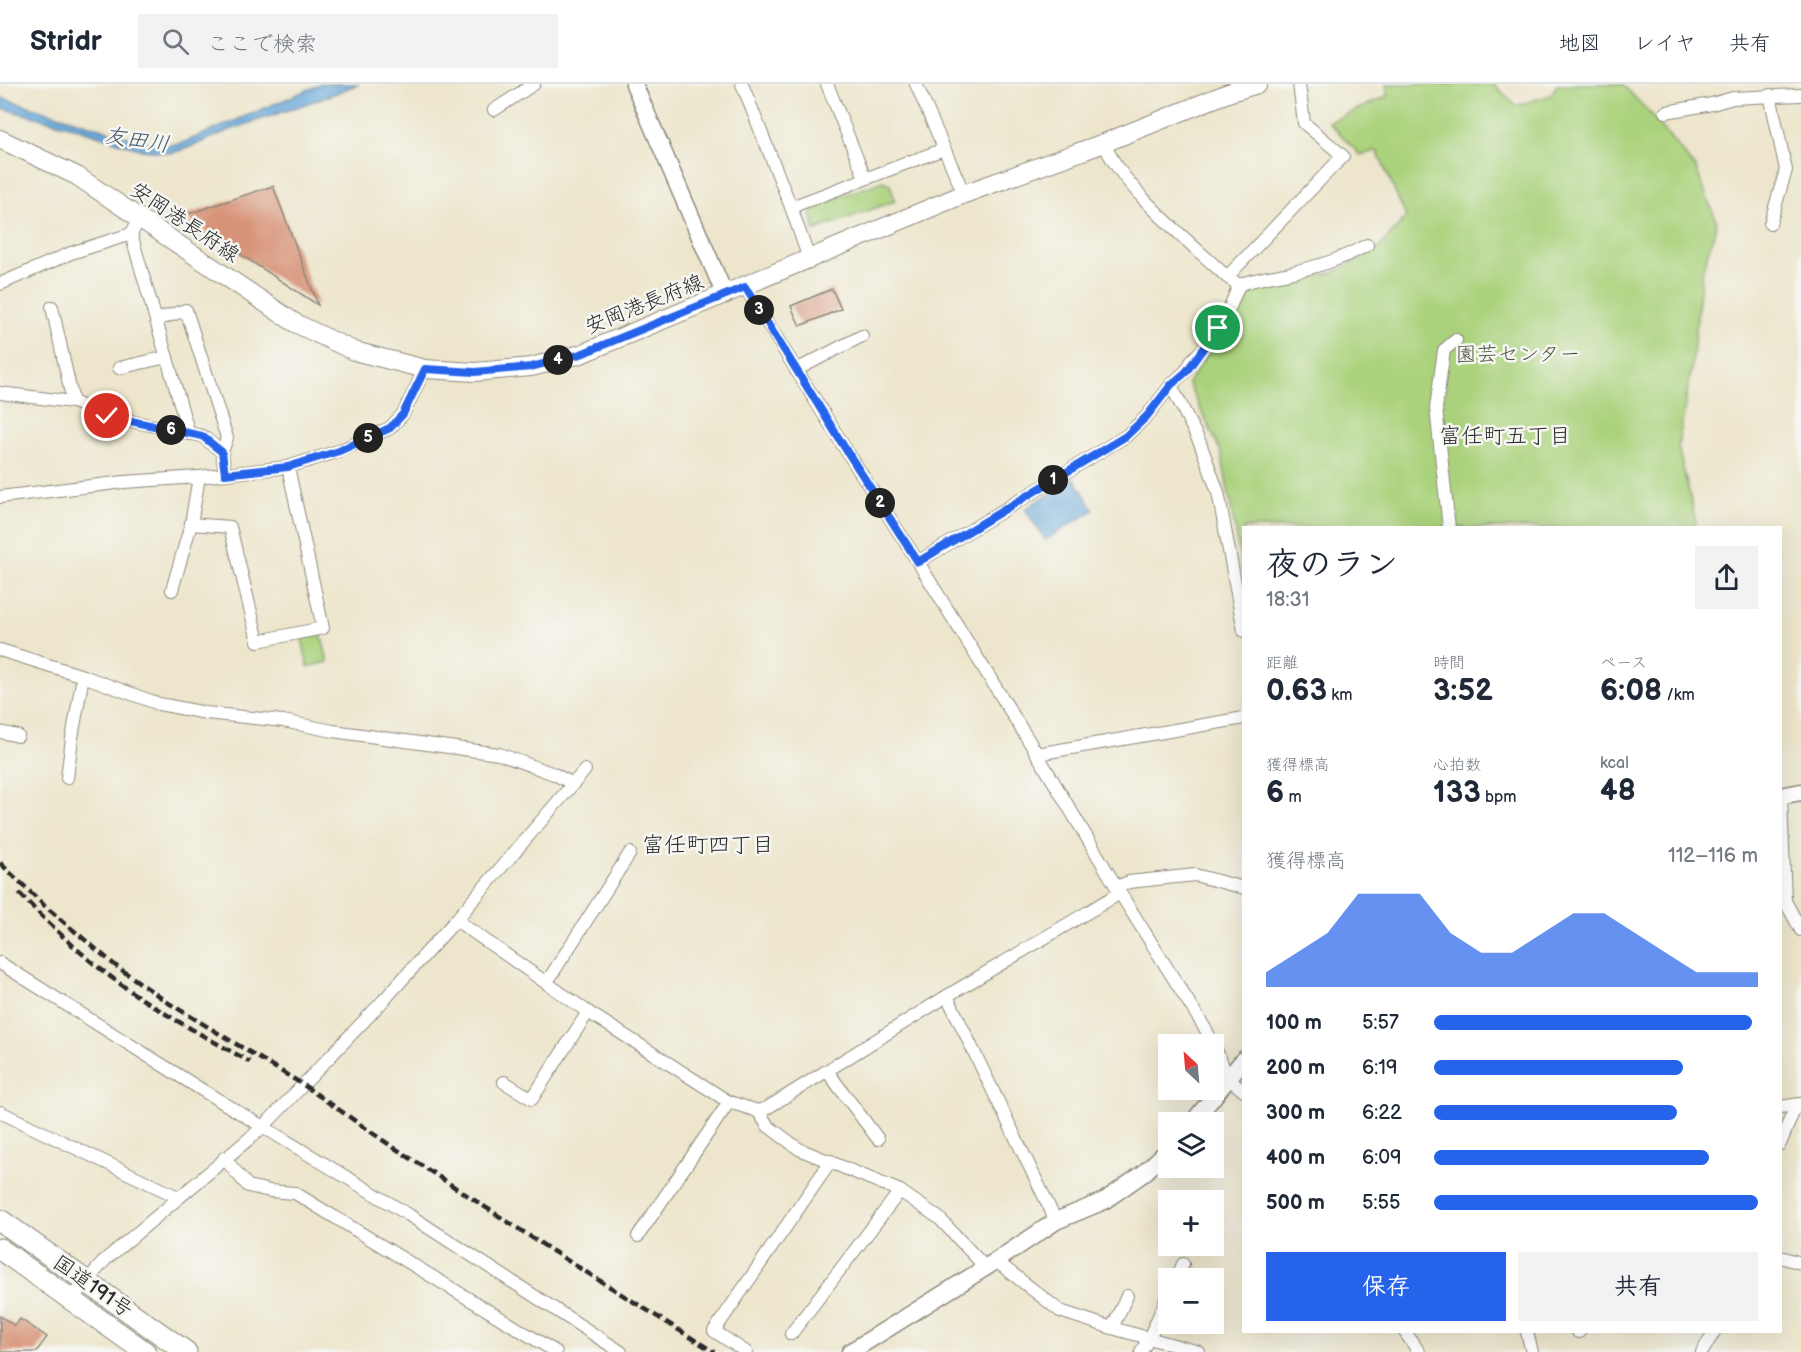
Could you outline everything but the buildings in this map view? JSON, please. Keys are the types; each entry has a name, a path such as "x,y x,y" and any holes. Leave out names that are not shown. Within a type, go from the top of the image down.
{"highway":[{"name":"国道191号","path":"0,1220 186,1352"},
{"name":"国道191号","path":"0,1249 146,1352"}],"main road":[{"name":"安岡港長府線","path":"0,139 77,176 135,226 296,323 354,351 425,369 475,372 531,367 581,354 964,194 1257,84"}],"street":[{"path":"494,110 534,84"},
{"path":"634,84 725,295"},
{"path":"742,84 809,259"},
{"path":"828,84 865,178"},
{"path":"916,84 964,194"},
{"path":"1227,277 1343,156 1304,123 1299,84"},
{"path":"1666,112 1733,98 1801,94"},
{"path":"1770,96 1786,170 1770,224"},
{"path":"1104,143 1108,152 1140,195 1227,277 1239,285"},
{"path":"791,207 944,149"},
{"path":"1,279 135,226 156,320 189,434"},
{"path":"918,562 1126,436 1147,416 1205,347 1229,309 1239,285 1252,279 1340,260 1367,245"},
{"path":"745,287 1037,754 1208,1034"},
{"path":"52,307 73,402"},
{"path":"156,320 186,310 227,438 222,452 225,474"},
{"path":"796,370 862,336"},
{"path":"1449,526 1436,408 1444,350 1456,339"},
{"path":"119,368 167,357"},
{"path":"0,497 124,482 199,477 288,467 339,451 390,428 403,414 425,369"},
{"path":"1171,385 1200,442 1218,492 1242,620"},
{"path":"0,393 73,402 107,416 202,436 222,452"},
{"path":"191,524 230,527 258,641 323,628 288,467"},
{"path":"172,590 191,524 199,477"},
{"path":"0,650 83,676 159,704 206,713 283,721 333,731 499,754 554,774 573,784"},
{"path":"67,778 83,676"},
{"path":"1037,754 1242,718"},
{"path":"0,732 18,736"},
{"path":"71,1299 106,1259 263,1127 383,1001 585,770"},
{"path":"1782,796 1801,792"},
{"path":"1782,822 1785,901 1801,930"},
{"path":"547,982 630,853"},
{"path":"456,920 588,1012 729,1102 758,1111 767,1108 827,1071 1129,882 1195,875 1242,887"},
{"path":"0,963 263,1127 410,1215 621,1352"},
{"path":"947,996 1056,1221"},
{"path":"504,1082 532,1099 588,1012"},
{"path":"1201,1112 1242,1061"},
{"path":"1224,1069 1228,1078 1242,1089"},
{"path":"827,1071 878,1139"},
{"path":"638,1236 661,1192 729,1102"},
{"path":"1782,1107 1798,1104"},
{"path":"1782,1140 1798,1104"},
{"path":"758,1111 768,1126 799,1149 900,1191 939,1218 990,1264 1060,1311 1199,1352"},
{"path":"0,1112 178,1197"},
{"path":"224,1158 248,1186 295,1193 556,1352"},
{"path":"850,1352 1056,1221 1104,1201 1144,1173 1158,1160"},
{"path":"746,1352 714,1331 831,1161"},
{"path":"791,1334 900,1191"},
{"path":"1782,1257 1800,1261"},
{"path":"1181,1268 1183,1264"},
{"path":"1112,1328 1127,1296"},
{"path":"1141,1352 1158,1318"},
{"path":"1406,1333 1419,1352"},
{"path":"1527,1333 1532,1352"},
{"path":"1702,1352 1713,1333"}],"green space":[{"name":"園芸センター","path":"1386,84 1494,84 1516,106 1551,95 1557,84 1622,84 1650,113 1696,169 1717,223 1702,272 1692,364 1678,447 1696,522 1695,526 1242,526 1242,567 1221,452 1188,383 1248,292 1335,272 1379,248 1406,217 1377,151 1360,155 1329,122 1388,96"},
{"path":"883,181 890,184 895,201 815,230 811,214 814,206"},
{"path":"321,634 328,662 308,667 302,638"}],"water":[{"path":"321,84 359,84 172,153 142,150 73,127 0,108 0,97 164,146 185,142"},
{"path":"1074,478 1094,510 1045,540 1025,509"}],"railway":[{"path":"0,863 46,907 116,966 167,1002 302,1084 384,1141 554,1252 714,1352"},
{"path":"19,893 67,940 119,983 167,1015 250,1062"}],"district":[{"name":"富任町五丁目","path":"1505,435"},
{"name":"富任町四丁目","path":"708,844"}],"route":[{"path":"107,416 202,436 222,452 225,474 288,467 339,451 390,428 403,414 425,369 475,372 531,367 581,354 745,287 918,562 1126,436 1147,416 1171,385 1186,372 1193,359 1205,347 1218,328"}],"water label":[{"name":"友田川","path":"137,139"}]}
